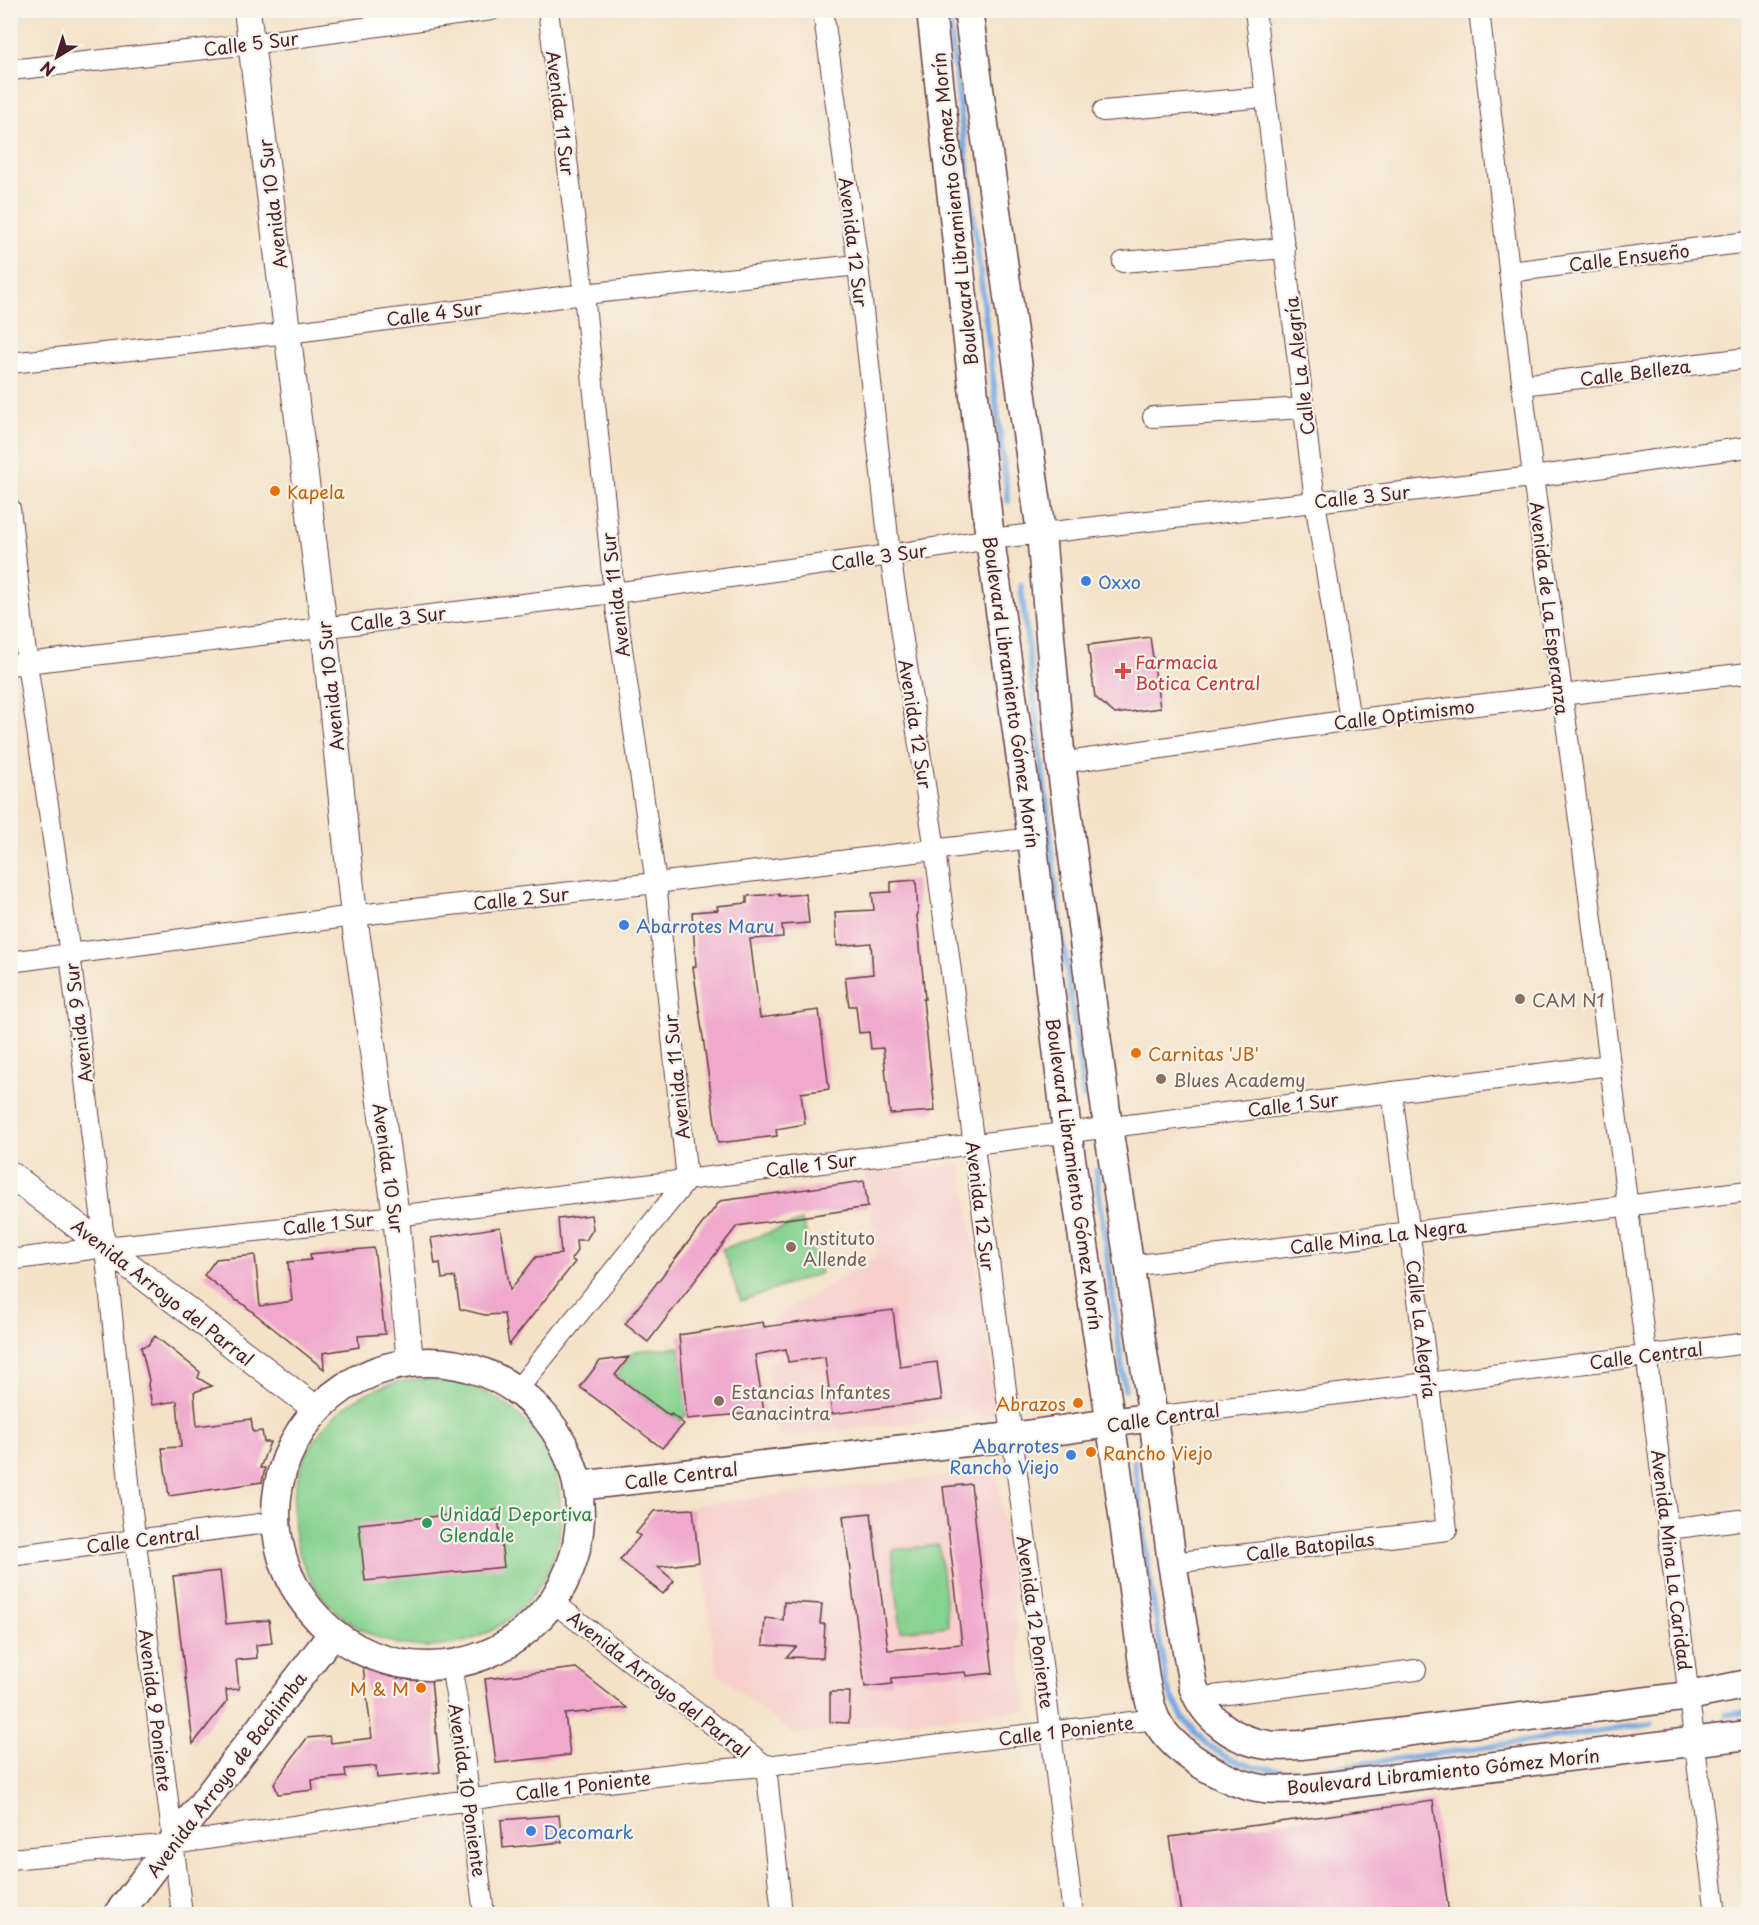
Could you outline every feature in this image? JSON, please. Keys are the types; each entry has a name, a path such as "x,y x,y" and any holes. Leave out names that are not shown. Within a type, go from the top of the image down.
{"main road":[{"name":"Boulevard Libramiento Gómez Morín","path":"931,10 990,538 1032,838 1067,1132 1111,1425 1145,1679 1156,1719 1172,1740 1200,1763 1229,1780 1264,1789 1305,1790 1749,1735"},
{"name":"Boulevard Libramiento Gómez Morín","path":"968,10 1041,532 1061,763 1108,1127 1153,1418 1172,1563 1197,1698 1204,1709 1223,1728 1245,1739 1268,1745 1301,1745 1689,1696 1749,1684"},
{"path":"410,1362 448,1363 466,1367 484,1372 517,1390 545,1416 566,1449 578,1486 581,1516 577,1547 568,1576 553,1602 525,1632 490,1653 451,1665 399,1663 369,1654 333,1633 314,1615 287,1572 279,1547 275,1522 278,1481 292,1443 316,1409 343,1386 375,1370 410,1362"},
{"name":"Calle Central","path":"578,1486 1011,1437 1153,1418"},
{"name":"Avenida Arroyo de Bachimba","path":"118,1914 333,1633"}],"street":[{"name":"Avenida 10 Sur","path":"247,10 324,627 354,916 396,1216 410,1362"},
{"name":"Calle 5 Sur","path":"10,70 251,44 491,10"},
{"name":"Avenida 11 Sur","path":"548,10 584,294 614,593 656,884 687,1180"},
{"name":"Avenida 12 Sur","path":"823,10 858,265 890,555 935,850 1011,1437"},
{"name":"Calle La Alegría","path":"1255,10 1315,501 1350,720"},
{"name":"Avenida de La Esperanza","path":"1479,10 1533,477 1628,1206"},
{"path":"1103,111 1266,97"},
{"name":"Calle Ensueño","path":"1509,272 1749,242"},
{"path":"1123,262 1285,248"},
{"name":"Calle 4 Sur","path":"10,363 288,333 584,294 858,265"},
{"name":"Calle Belleza","path":"1522,386 1749,358"},
{"path":"1153,417 1304,408"},
{"name":"Calle 3 Sur","path":"19,664 614,593 890,555 990,538 1533,477 1749,447"},
{"name":"Avenida 9 Sur","path":"10,508 19,664 70,954 105,1247 135,1540"},
{"name":"Calle Optimismo","path":"1061,763 1350,720 1749,673"},
{"name":"Calle 2 Sur","path":"10,962 354,916 656,884 1032,838"},
{"name":"Calle 1 Sur","path":"10,1260 105,1247 396,1216 1610,1065"},
{"name":"Calle La Alegría","path":"1392,1092 1447,1530"},
{"name":"Avenida Arroyo del Parral","path":"10,1174 316,1409"},
{"path":"517,1390 687,1180"},
{"name":"Calle Mina La Negra","path":"1129,1266 1749,1191"},
{"name":"Avenida Mina La Caridad","path":"1628,1206 1716,1914"},
{"name":"Calle Central","path":"1153,1418 1749,1342"},
{"name":"Avenida 12 Poniente","path":"1011,1437 1052,1732 1073,1914"},
{"path":"1668,1529 1749,1519"},
{"name":"Calle Central","path":"10,1556 275,1522"},
{"name":"Calle Batopilas","path":"1172,1563 1447,1530"},
{"name":"Avenida 9 Poniente","path":"135,1540 182,1914"},
{"name":"Avenida Arroyo del Parral","path":"553,1602 766,1766"},
{"name":"Avenida 10 Poniente","path":"451,1665 471,1800 484,1914"},
{"path":"1197,1698 1416,1671"},
{"name":"Calle 1 Poniente","path":"10,1859 173,1844 471,1800 689,1772 766,1766 1156,1719"},
{"path":"766,1766 782,1914"}],"shaded area":[{"path":"962,1164 997,1414 778,1437 766,1362 778,1358 771,1319 876,1257 866,1173"},
{"path":"997,1470 1027,1710 792,1734 717,1673 694,1505"}],"green space":[{"path":"802,1221 821,1273 741,1301 722,1249"},
{"path":"680,1347 687,1413 681,1421 671,1414 670,1416 615,1375 634,1351"},
{"name":"Unidad Deportiva Glendale","path":"414,1379 440,1379 478,1389 502,1401 522,1418 539,1438 556,1474 561,1513 556,1552 539,1588 522,1608 502,1625 466,1642 440,1647 414,1647 388,1642 352,1625 323,1598 315,1588 298,1552 293,1526 293,1500 298,1474 315,1438 342,1409 352,1401 388,1384"},
{"path":"939,1545 948,1626 901,1631 892,1550"}],"building":[{"name":"Farmacia Botica Central","path":"1150,637 1160,708 1115,714 1095,697 1088,645"},
{"path":"916,880 925,999 923,999 935,1111 890,1114 883,1048 871,1049 869,1032 859,1033 856,1006 849,1006 845,977 873,974 871,943 837,946 835,912 874,910 872,893 891,892 891,882"},
{"path":"779,894 779,896 806,894 809,923 782,925 783,937 750,939 760,1018 819,1010 829,1089 801,1093 805,1124 776,1129 777,1136 718,1143 693,967 696,966 692,912 718,910 717,906 747,903 747,896"},
{"path":"864,1181 868,1207 737,1226 648,1342 625,1324 720,1201"},
{"path":"591,1215 593,1229 586,1240 576,1240 577,1251 571,1259 575,1262 509,1345 504,1314 485,1315 460,1309 455,1277 442,1279 440,1263 435,1264 431,1238 500,1227 510,1290 536,1257 561,1254 558,1219"},
{"path":"374,1248 385,1334 358,1336 359,1347 323,1353 324,1369 204,1275 216,1259 255,1255 260,1306 292,1301 288,1262 311,1260 310,1254"},
{"path":"893,1310 900,1367 937,1362 942,1400 832,1414 825,1357 788,1362 786,1349 755,1355 764,1412 687,1419 679,1335 763,1322 764,1327"},
{"path":"155,1336 200,1372 198,1378 212,1386 194,1392 197,1426 251,1419 253,1432 262,1431 264,1442 270,1442 260,1468 265,1468 262,1482 169,1496 162,1448 181,1447 177,1401 152,1405 141,1347 148,1345"},
{"path":"629,1357 615,1375 684,1424 662,1448 580,1387 600,1361"},
{"path":"971,1484 993,1673 966,1676 965,1672 892,1678 892,1684 865,1687 843,1516 871,1513 888,1650 962,1644 943,1487"},
{"path":"693,1509 699,1562 658,1567 674,1581 663,1594 620,1560 640,1536 636,1533 654,1511"},
{"path":"497,1510 504,1567 365,1581 359,1524"},
{"path":"220,1571 226,1624 269,1620 272,1643 256,1645 257,1658 236,1660 239,1689 226,1690 227,1701 193,1744 173,1576"},
{"path":"784,1602 822,1604 820,1624 825,1624 823,1658 787,1657 796,1647 763,1645 765,1618 783,1620"},
{"path":"363,1666 391,1677 431,1679 440,1772 377,1778 376,1766 345,1769 346,1777 312,1780 313,1790 278,1794 274,1783 307,1738 329,1736 331,1743 372,1738"},
{"path":"576,1668 627,1708 565,1714 570,1755 496,1763 485,1679"},
{"path":"830,1692 850,1692 849,1723 830,1722"},
{"path":"1433,1801 1449,1914 1181,1914 1170,1837"},
{"name":"Decomark","path":"559,1815 562,1842 503,1848 501,1820"}],"waterway":[{"path":"948,10 1008,501"},
{"path":"1021,586 1054,872 1084,1097"},
{"path":"1096,1171 1125,1390"},
{"path":"1134,1460 1147,1562 1167,1687 1183,1718 1206,1744 1229,1759 1286,1772 1326,1769 1651,1724"},
{"path":"1726,1715 1748,1712"}],"place":[{"name":"Kapela","path":"275,491"},
{"name":"Oxxo","path":"1086,581"},
{"name":"Farmacia Botica Central","path":"1123,671"},
{"name":"Abarrotes Maru","path":"624,925"},
{"name":"CAM N1","path":"1520,999"},
{"name":"Carnitas 'JB'","path":"1136,1053"},
{"name":"Blues Academy","path":"1161,1079"},
{"name":"Instituto Allende","path":"791,1247"},
{"name":"Estancias Infantes Canacintra","path":"719,1401"},
{"name":"Abrazos","path":"1078,1403"},
{"name":"Rancho Viejo","path":"1091,1452"},
{"name":"Abarrotes Rancho Viejo","path":"1071,1455"},
{"name":"Unidad Deportiva Glendale","path":"427,1523"},
{"name":"M & M","path":"421,1688"},
{"name":"Decomark","path":"531,1831"}]}
